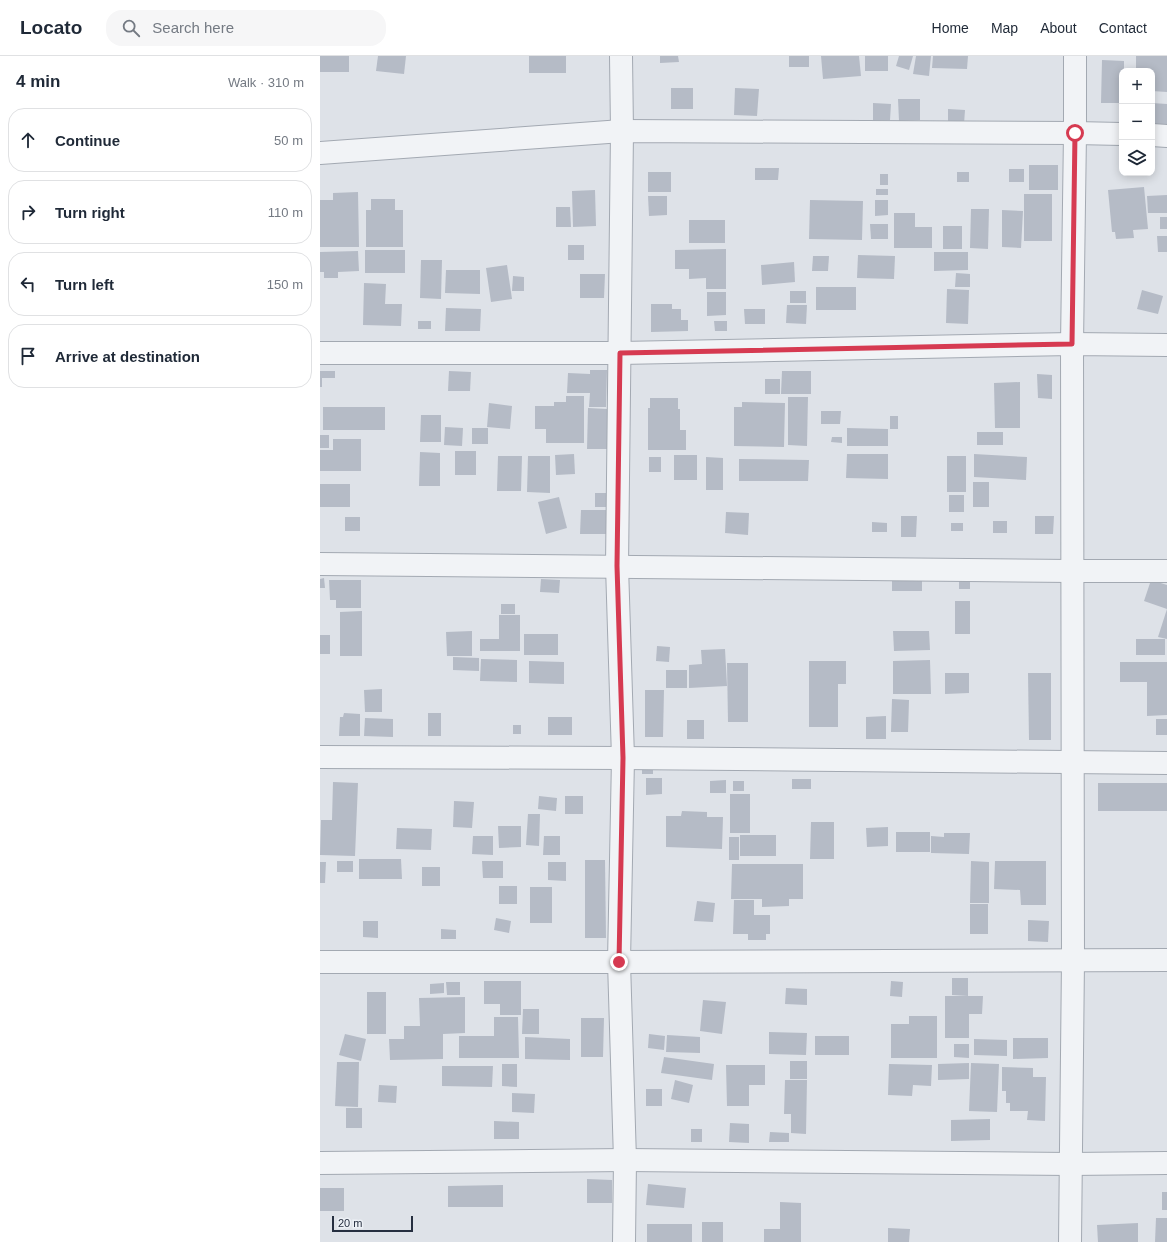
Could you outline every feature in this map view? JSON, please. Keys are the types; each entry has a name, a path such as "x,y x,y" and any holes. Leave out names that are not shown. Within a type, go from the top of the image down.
{"street":[{"path":"622,56 617,566 623,758 619,962 626,1160 624,1242"},
{"path":"1070,1242 1073,960 1072,344 1075,56"},
{"path":"320,153 622,131 1119,134"},
{"path":"1155,135 1167,136"},
{"path":"320,353 620,353 1072,344 1167,345"},
{"path":"320,564 1167,571"},
{"path":"320,757 1167,763"},
{"path":"320,962 1167,960"},
{"path":"320,1163 626,1160 1070,1164 1167,1163"}],"building":[{"path":"320,56 349,56 349,72 320,72"},
{"path":"378,56 406,56 404,74 376,71"},
{"path":"529,56 566,56 566,73 529,73"},
{"path":"660,56 678,56 679,62 660,63"},
{"path":"789,56 809,56 809,67 789,67"},
{"path":"821,56 859,56 861,76 823,79"},
{"path":"865,56 888,56 888,71 865,71"},
{"path":"899,56 913,56 909,70 896,66"},
{"path":"916,56 931,56 929,76 913,74"},
{"path":"933,56 968,56 967,69 932,68"},
{"path":"1136,56 1167,56 1167,92 1155,91 1155,68 1136,68"},
{"path":"1102,60 1124,61 1124,68 1119,68 1119,103 1101,103"},
{"path":"671,88 693,88 693,109 671,109"},
{"path":"735,88 759,89 757,116 734,115"},
{"path":"898,99 920,99 920,120 899,121"},
{"path":"873,103 891,104 890,120 873,120"},
{"path":"1155,103 1167,104 1167,128 1155,128"},
{"path":"948,109 965,110 964,124 948,124"},
{"path":"1029,165 1058,165 1058,190 1029,190"},
{"path":"755,168 779,168 778,180 755,180"},
{"path":"1009,169 1024,169 1024,182 1009,182"},
{"path":"648,172 671,172 671,192 648,192"},
{"path":"957,172 969,172 969,182 957,182"},
{"path":"880,174 888,174 888,185 880,185"},
{"path":"1144,187 1148,229 1133,230 1134,238 1116,239 1115,232 1112,232 1108,190"},
{"path":"876,189 888,189 888,195 876,195"},
{"path":"595,190 596,226 573,227 572,191"},
{"path":"358,192 359,247 320,247 320,200 333,200 333,193"},
{"path":"1024,194 1052,194 1052,241 1024,241"},
{"path":"1167,195 1167,213 1148,213 1147,196"},
{"path":"648,196 667,196 667,215 649,216"},
{"path":"371,199 395,199 395,210 403,210 403,247 366,247 366,210 371,210"},
{"path":"810,200 863,201 862,240 809,239"},
{"path":"875,200 888,200 888,215 875,216"},
{"path":"556,207 570,207 571,227 556,227"},
{"path":"971,209 989,209 988,249 970,248"},
{"path":"1002,210 1023,211 1021,248 1002,247"},
{"path":"894,213 915,213 915,227 932,227 932,248 894,248"},
{"path":"1160,217 1167,217 1167,229 1160,229"},
{"path":"689,220 725,220 725,243 689,243"},
{"path":"870,224 888,224 888,239 871,239"},
{"path":"943,226 962,226 962,249 943,249"},
{"path":"1157,236 1167,236 1167,252 1158,252"},
{"path":"568,245 584,245 584,260 568,260"},
{"path":"726,249 726,289 706,289 706,278 689,279 689,269 675,269 675,250"},
{"path":"365,250 405,250 405,273 365,273"},
{"path":"358,251 359,271 338,272 338,278 324,278 324,272 320,272 320,252"},
{"path":"934,252 968,252 968,270 934,271"},
{"path":"858,255 895,256 894,279 857,278"},
{"path":"813,256 829,256 828,271 812,271"},
{"path":"421,260 442,260 441,299 420,298"},
{"path":"794,262 795,282 762,285 761,265"},
{"path":"507,265 512,299 491,302 486,268"},
{"path":"446,270 480,270 480,294 445,293"},
{"path":"956,273 970,274 970,287 955,287"},
{"path":"580,274 605,274 604,298 580,298"},
{"path":"513,276 524,277 524,291 512,291"},
{"path":"364,283 386,284 385,304 402,304 401,326 363,325"},
{"path":"816,287 856,287 856,310 816,310"},
{"path":"947,289 969,290 968,324 946,323"},
{"path":"1142,290 1163,296 1158,314 1137,309"},
{"path":"790,291 806,291 806,303 790,303"},
{"path":"707,292 726,292 726,315 707,316"},
{"path":"651,304 672,304 672,309 681,309 681,320 688,320 688,331 651,332"},
{"path":"787,305 807,305 806,324 786,323"},
{"path":"446,308 481,309 480,331 445,331"},
{"path":"744,309 765,309 765,324 745,324"},
{"path":"418,321 431,321 431,329 418,329"},
{"path":"714,321 727,321 727,331 715,331"},
{"path":"590,370 607,370 606,407 589,407 590,393 567,393 568,373 590,374"},
{"path":"320,371 335,371 335,378 322,378 322,387 320,387"},
{"path":"449,371 471,372 470,391 448,391"},
{"path":"782,371 811,371 811,394 781,394"},
{"path":"1037,374 1052,375 1052,399 1038,398"},
{"path":"765,379 780,379 780,394 765,394"},
{"path":"1020,382 1020,428 995,428 994,383"},
{"path":"566,396 584,396 584,443 546,443 546,429 535,429 535,406 554,406 554,402 566,402"},
{"path":"788,397 808,397 807,446 788,445"},
{"path":"650,398 678,398 678,409 680,409 680,430 686,430 686,450 648,450 648,408 650,408"},
{"path":"742,402 785,403 784,447 734,446 734,407 742,407"},
{"path":"489,403 512,406 510,429 487,427"},
{"path":"323,407 385,407 385,430 323,430"},
{"path":"588,408 607,409 607,449 587,449"},
{"path":"821,411 841,411 840,424 821,424"},
{"path":"421,415 441,415 441,442 420,442"},
{"path":"890,416 898,416 898,429 890,429"},
{"path":"445,427 463,428 462,446 444,445"},
{"path":"472,428 488,428 488,444 472,444"},
{"path":"847,428 888,429 888,446 847,446"},
{"path":"977,432 1003,432 1003,445 977,445"},
{"path":"320,435 329,435 329,448 320,448"},
{"path":"832,437 842,437 842,443 831,442"},
{"path":"333,439 361,439 361,471 320,471 320,450 333,450"},
{"path":"455,451 476,451 476,475 455,475"},
{"path":"420,452 440,453 440,486 419,486"},
{"path":"574,454 575,474 556,475 555,455"},
{"path":"847,454 888,454 888,479 846,478"},
{"path":"974,454 1027,457 1026,480 974,477"},
{"path":"674,455 697,455 697,480 674,480"},
{"path":"498,456 522,456 521,491 497,491"},
{"path":"528,456 550,456 550,493 527,492"},
{"path":"947,456 966,456 966,492 947,492"},
{"path":"649,457 661,457 661,472 649,472"},
{"path":"706,457 723,458 723,490 706,490"},
{"path":"739,459 809,460 808,481 739,481"},
{"path":"973,482 989,482 989,507 973,507"},
{"path":"320,484 350,484 350,507 320,507"},
{"path":"595,493 607,493 607,507 595,507"},
{"path":"949,495 964,495 964,512 949,512"},
{"path":"559,497 567,528 546,534 538,502"},
{"path":"581,510 608,510 608,534 580,534"},
{"path":"726,512 749,513 748,535 725,533"},
{"path":"901,516 917,516 916,537 901,537"},
{"path":"1035,516 1054,516 1053,534 1035,534"},
{"path":"345,517 360,517 360,531 345,531"},
{"path":"993,521 1007,521 1007,533 993,533"},
{"path":"872,522 887,523 887,532 872,532"},
{"path":"951,523 963,523 963,531 951,531"},
{"path":"892,574 922,579 922,591 892,591"},
{"path":"324,578 325,588 320,588 320,579"},
{"path":"959,578 970,579 970,589 959,589"},
{"path":"541,579 560,580 559,593 540,592"},
{"path":"329,580 361,580 361,608 336,608 336,600 330,600"},
{"path":"1151,580 1167,585 1167,609 1144,601"},
{"path":"955,601 970,601 970,634 955,634"},
{"path":"501,604 515,604 515,614 501,614"},
{"path":"1167,609 1167,639 1158,637"},
{"path":"362,611 362,656 340,656 340,612"},
{"path":"499,615 520,615 520,651 480,651 480,639 499,639"},
{"path":"472,631 472,656 447,656 446,632"},
{"path":"893,631 929,631 930,650 894,651"},
{"path":"524,634 558,634 558,655 524,655"},
{"path":"320,635 330,635 330,654 320,654"},
{"path":"1136,639 1165,639 1165,655 1136,655"},
{"path":"657,646 670,647 669,662 656,661"},
{"path":"725,649 727,686 689,688 689,665 702,664 701,650"},
{"path":"453,657 479,658 479,671 453,670"},
{"path":"481,659 517,660 517,682 480,681"},
{"path":"930,660 931,694 893,694 893,661"},
{"path":"529,661 564,662 564,684 529,683"},
{"path":"809,661 846,661 846,684 838,684 838,727 809,727"},
{"path":"1120,662 1167,662 1167,715 1147,716 1147,682 1120,682"},
{"path":"727,663 748,663 748,722 728,722"},
{"path":"666,670 687,670 687,688 666,688"},
{"path":"945,673 969,673 969,693 945,694"},
{"path":"1028,673 1051,673 1051,740 1029,740"},
{"path":"382,689 382,712 365,712 364,690"},
{"path":"645,690 664,690 663,737 645,737"},
{"path":"892,699 909,700 908,732 891,732"},
{"path":"344,713 360,714 360,736 339,736 340,717 343,717"},
{"path":"428,713 441,713 441,736 428,736"},
{"path":"886,716 886,739 866,739 866,717"},
{"path":"548,717 572,717 572,735 548,735"},
{"path":"365,718 393,719 393,737 364,736"},
{"path":"1156,719 1167,719 1167,735 1156,735"},
{"path":"687,720 704,720 704,739 687,739"},
{"path":"513,725 521,725 521,734 513,734"},
{"path":"642,763 653,763 653,774 642,774"},
{"path":"646,778 662,778 662,794 646,795"},
{"path":"792,779 811,779 811,789 792,789"},
{"path":"726,780 726,793 710,793 710,781"},
{"path":"733,781 744,781 744,791 733,791"},
{"path":"333,782 358,783 355,856 320,855 321,820 332,820"},
{"path":"1098,783 1167,783 1167,811 1098,811"},
{"path":"730,794 750,794 750,833 730,833"},
{"path":"539,796 557,798 556,811 538,809"},
{"path":"565,796 583,796 583,814 565,814"},
{"path":"454,801 474,802 472,828 453,827"},
{"path":"682,811 707,812 707,817 723,817 722,849 666,847 666,816 681,816"},
{"path":"528,814 540,814 539,846 526,845"},
{"path":"811,822 834,822 834,859 810,859"},
{"path":"498,826 521,826 521,847 499,848"},
{"path":"888,827 888,846 867,847 866,828"},
{"path":"397,828 432,829 431,850 396,849"},
{"path":"896,832 930,832 930,852 896,852"},
{"path":"944,833 970,833 969,854 931,853 931,836 944,837"},
{"path":"740,835 776,835 776,856 740,856"},
{"path":"473,836 493,836 493,855 472,854"},
{"path":"544,836 560,836 560,855 543,855"},
{"path":"729,837 739,837 739,860 729,860"},
{"path":"359,859 401,859 402,879 359,879"},
{"path":"585,860 605,860 606,938 585,938"},
{"path":"337,861 353,861 353,872 337,872"},
{"path":"482,861 503,861 503,878 483,878"},
{"path":"971,861 989,862 989,903 970,903"},
{"path":"995,861 1046,861 1046,905 1021,905 1020,890 994,889"},
{"path":"320,862 326,862 325,883 320,883"},
{"path":"548,862 566,862 566,881 548,880"},
{"path":"732,864 803,864 803,899 789,899 789,906 762,907 762,899 731,899"},
{"path":"422,867 440,867 440,886 422,886"},
{"path":"499,886 517,886 517,904 499,904"},
{"path":"530,887 552,887 552,923 530,923"},
{"path":"734,900 754,900 754,915 770,915 770,934 766,934 766,940 748,940 748,934 733,934"},
{"path":"697,901 715,903 713,922 694,921"},
{"path":"970,904 988,904 988,934 970,934"},
{"path":"496,918 511,921 509,933 494,930"},
{"path":"1028,920 1049,921 1048,942 1028,941"},
{"path":"363,921 378,921 378,938 363,937"},
{"path":"441,929 456,930 456,939 441,939"},
{"path":"952,978 968,978 968,996 952,995"},
{"path":"484,981 521,981 521,1015 500,1015 500,1004 484,1004"},
{"path":"891,981 903,982 902,997 890,996"},
{"path":"446,982 460,982 460,995 447,995"},
{"path":"444,983 444,993 430,994 430,984"},
{"path":"786,988 807,989 807,1005 785,1004"},
{"path":"367,992 386,992 386,1034 367,1034"},
{"path":"945,996 983,996 982,1014 969,1014 969,1038 945,1038"},
{"path":"465,997 465,1033 443,1034 443,1059 390,1060 389,1039 404,1039 404,1026 420,1026 419,998"},
{"path":"703,1000 726,1002 722,1034 700,1031"},
{"path":"523,1009 539,1009 539,1034 522,1034"},
{"path":"909,1016 937,1016 937,1058 891,1058 891,1024 909,1024"},
{"path":"494,1017 518,1017 519,1058 459,1058 459,1036 494,1036"},
{"path":"581,1018 604,1018 603,1057 581,1057"},
{"path":"769,1032 807,1033 806,1055 769,1054"},
{"path":"345,1034 366,1039 361,1061 339,1055"},
{"path":"649,1034 665,1036 664,1050 648,1048"},
{"path":"667,1035 700,1037 700,1053 666,1052"},
{"path":"815,1036 849,1036 849,1055 815,1055"},
{"path":"525,1037 570,1039 570,1060 525,1059"},
{"path":"1013,1038 1048,1038 1048,1058 1013,1059"},
{"path":"974,1039 1007,1040 1007,1056 974,1055"},
{"path":"954,1044 969,1044 969,1058 954,1057"},
{"path":"664,1057 714,1064 712,1080 661,1073"},
{"path":"790,1061 807,1061 807,1079 790,1079"},
{"path":"337,1062 359,1062 358,1107 335,1106"},
{"path":"969,1063 969,1079 938,1080 938,1064"},
{"path":"971,1063 999,1064 997,1112 969,1111"},
{"path":"502,1064 517,1064 517,1087 502,1086"},
{"path":"889,1064 932,1065 931,1086 913,1085 912,1096 888,1095"},
{"path":"726,1065 765,1065 765,1085 749,1085 749,1106 727,1106"},
{"path":"442,1066 493,1066 492,1087 442,1086"},
{"path":"1002,1067 1033,1068 1033,1077 1046,1077 1045,1121 1027,1120 1028,1111 1010,1111 1010,1103 1006,1103 1006,1091 1002,1091"},
{"path":"675,1080 693,1085 689,1103 671,1099"},
{"path":"785,1080 807,1080 806,1134 791,1133 791,1114 784,1114"},
{"path":"379,1085 397,1086 396,1103 378,1102"},
{"path":"646,1089 662,1089 662,1106 646,1106"},
{"path":"512,1093 535,1094 534,1113 512,1112"},
{"path":"346,1108 362,1108 362,1128 346,1128"},
{"path":"990,1119 990,1140 951,1141 951,1120"},
{"path":"494,1121 519,1122 519,1139 494,1139"},
{"path":"730,1123 749,1124 749,1143 729,1142"},
{"path":"691,1129 702,1129 702,1142 691,1142"},
{"path":"770,1132 789,1133 789,1142 769,1142"},
{"path":"587,1179 612,1180 612,1203 587,1203"},
{"path":"648,1184 686,1188 684,1208 646,1205"},
{"path":"503,1185 503,1207 448,1207 448,1186"},
{"path":"320,1188 344,1188 344,1211 320,1211"},
{"path":"1162,1192 1167,1192 1167,1210 1162,1210"},
{"path":"780,1202 801,1203 801,1242 764,1242 764,1229 780,1229"},
{"path":"1156,1218 1167,1218 1167,1242 1155,1242"},
{"path":"702,1222 723,1222 723,1242 702,1242"},
{"path":"1138,1223 1138,1242 1098,1242 1097,1225"},
{"path":"647,1224 692,1224 692,1242 647,1242"},
{"path":"888,1228 910,1229 909,1242 888,1242"}],"route":[{"path":"619,962 623,758 617,566 620,353 1072,344 1075,133"}]}
